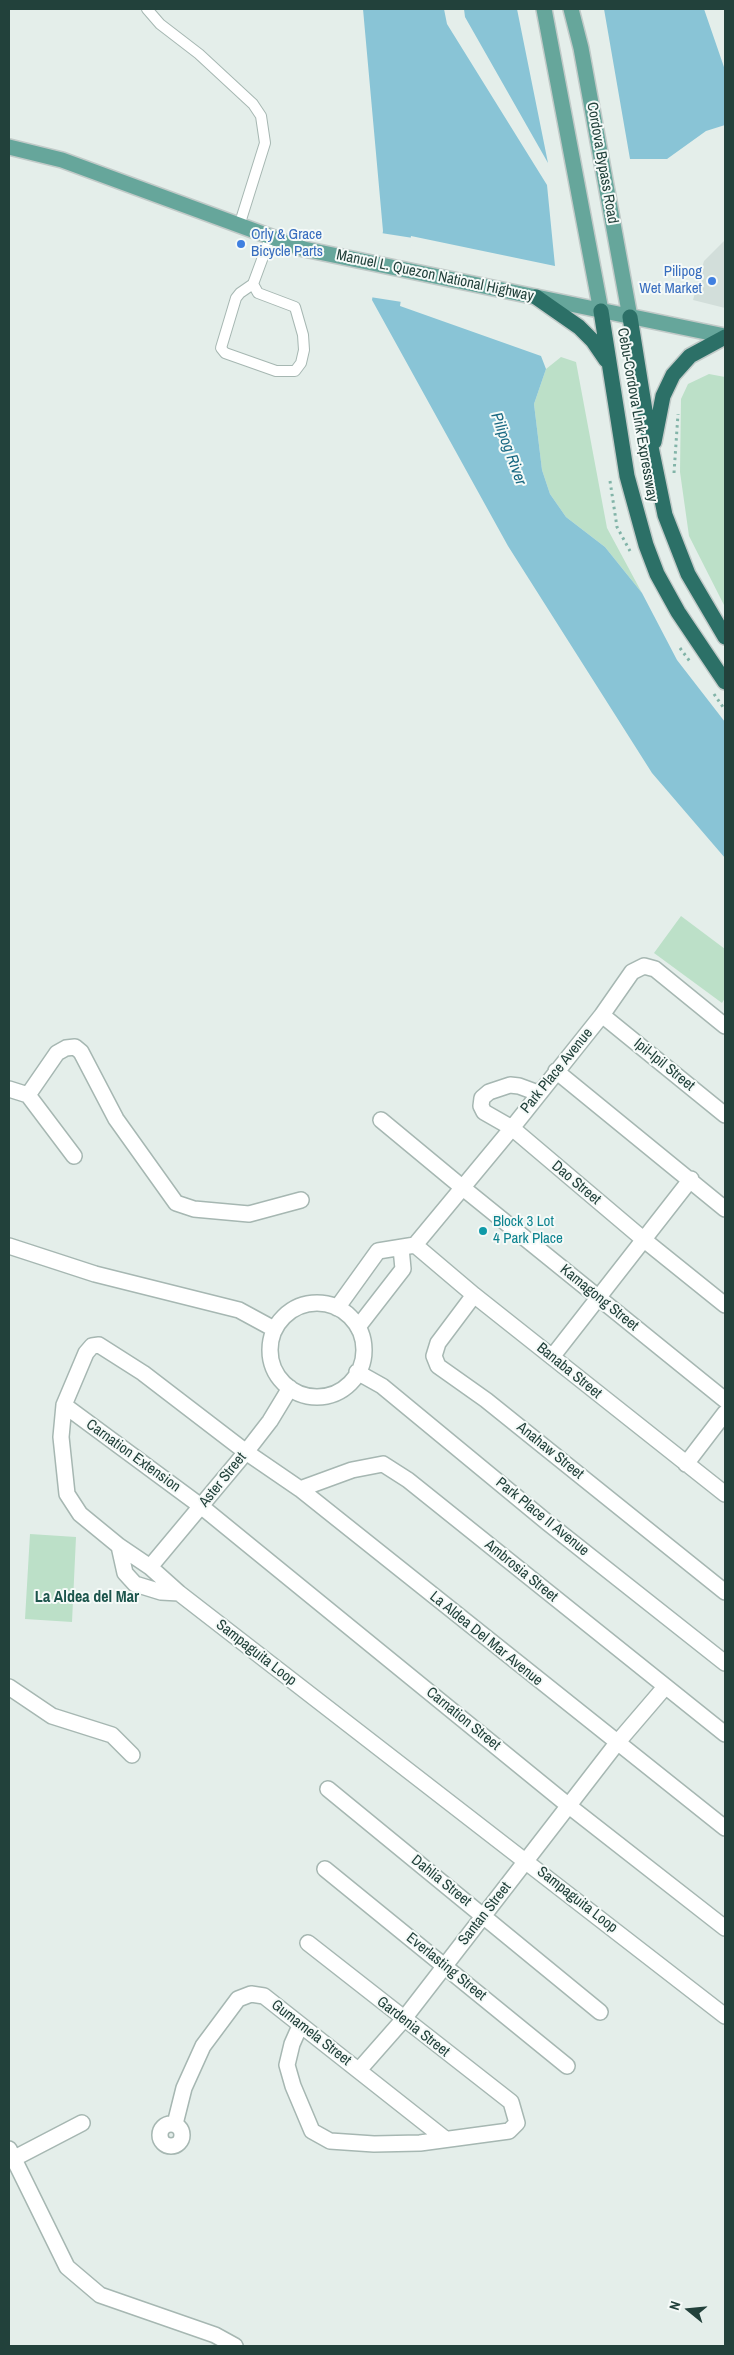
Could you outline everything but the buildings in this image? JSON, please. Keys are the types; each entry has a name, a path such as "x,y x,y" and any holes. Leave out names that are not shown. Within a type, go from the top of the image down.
{"highway":[{"path":"536,297 579,327 597,346 610,366"},
{"name":"Cebu-Cordova Link Expressway","path":"601,311 627,476 646,545 655,568 678,612 725,682"},
{"name":"Cebu-Cordova Link Expressway","path":"630,317 652,453 665,515 680,557 725,637"},
{"path":"652,453 663,396 673,375 690,356 725,336"}],"main road":[{"name":"Cordova Bypass Road","path":"544,9 601,311"},
{"name":"Cordova Bypass Road","path":"571,9 581,48 630,317"},
{"name":"Manuel L. Quezon National Highway","path":"9,147 62,160 304,249 725,336"}],"street":[{"name":"Park Place Avenue","path":"408,1247 463,1188 512,1128 602,1015 632,972 644,966 655,969 725,1026"},
{"name":"Ipil-Ipil Street","path":"602,1015 725,1115"},
{"path":"28,1095 57,1054 66,1048 74,1048 81,1052 116,1119 176,1203 203,1210 249,1214 302,1200"},
{"path":"556,1071 691,1178 725,1209"},
{"name":"Dao Street","path":"538,1093 520,1086 510,1085 489,1092 482,1098 481,1106 484,1112 512,1128 643,1239 725,1305"},
{"path":"9,1089 28,1095 74,1156"},
{"name":"Kamagong Street","path":"381,1120 725,1400"},
{"path":"552,1357 691,1178"},
{"path":"9,1246 94,1274 239,1310 274,1330"},
{"path":"337,1308 378,1251 408,1247 402,1269 358,1327"},
{"name":"Banaba Street","path":"408,1247 474,1296 725,1494"},
{"name":"Anahaw Street","path":"474,1296 435,1350 434,1356 438,1366 494,1406 725,1592"},
{"path":"308,1303 323,1303 337,1308 349,1316 358,1327 363,1340 363,1353 357,1372 345,1387 323,1397 310,1396 290,1388 276,1374 271,1359 270,1344 274,1330 289,1313 308,1303"},
{"name":"Sampaguita Loop","path":"246,1452 143,1373 99,1345 92,1346 86,1353 64,1405 61,1436 66,1494 80,1514 119,1546 150,1567 178,1593 528,1861 725,2016"},
{"name":"Park Place II Avenue","path":"357,1372 382,1386 548,1523 725,1663"},
{"name":"Aster Street","path":"150,1567 246,1452 270,1421 290,1388"},
{"name":"Carnation Extension","path":"64,1405 202,1506"},
{"path":"686,1464 725,1413"},
{"name":"La Aldea Del Mar Avenue","path":"246,1452 300,1489 725,1828"},
{"name":"Ambrosia Street","path":"300,1489 352,1470 383,1464 408,1480 725,1734"},
{"name":"Carnation Street","path":"202,1506 569,1806 725,1928"},
{"path":"119,1546 125,1573 135,1584 145,1588 178,1593"},
{"name":"Santan Street","path":"359,2070 404,2020 617,1743 665,1686"},
{"path":"9,1687 52,1716 112,1735 132,1755"},
{"name":"Dahlia Street","path":"328,1789 600,2012"},
{"name":"Everlasting Street","path":"325,1869 567,2066"},
{"name":"Gardenia Street","path":"308,1943 511,2102 517,2123 509,2131 444,2138"},
{"name":"Gumamela Street","path":"175,2124 184,2088 203,2046 238,1999 251,1994 264,1996 444,2138"},
{"path":"300,2026 292,2044 287,2065 293,2086 312,2132 330,2141 374,2144 420,2143 444,2138"},
{"path":"82,2123 10,2156 67,2267 100,2295 215,2335 234,2346"}],"lane":[{"path":"147,9 160,24 199,54 253,104 260,116 265,143 239,226"},
{"path":"253,284 258,293 295,307 303,336 304,350 301,363 295,371 285,372 225,353 221,348 236,298 253,284 270,238"}],"path":[{"path":"674,475 678,408"}],"shaded area":[{"name":"Pilipog Wet Market","path":"725,240 725,308 693,300 704,261"}],"green space":[{"path":"561,357 576,362 607,528 642,593 605,547 566,517 550,494 542,470 534,404 546,369"},
{"path":"709,374 725,377 725,607 689,536 680,472 681,399 688,384"},
{"path":"681,916 725,949 725,998 722,1003 654,953"},
{"path":"30,1534 76,1537 72,1622 25,1619"}],"water":[{"name":"Pilipog River","path":"363,9 444,9 447,24 547,185 555,266 411,236 400,306 541,356 546,369 534,404 542,470 550,494 566,517 605,547 642,593 677,660 725,722 725,858 652,773 508,546 372,300 383,231"},
{"path":"464,9 517,9 548,163 465,17"},
{"path":"604,9 704,9 725,70 725,125 706,131 667,159 630,159"}],"pier":[{"path":"381,233 413,238 402,302 370,297"}],"place":[{"name":"Orly & Grace Bicycle Parts","path":"241,244"},
{"name":"Pilipog Wet Market","path":"712,281"},
{"name":"Block 3 Lot 4 Park Place","path":"483,1231"}],"district":[{"name":"La Aldea del Mar","path":"87,1598"}]}
